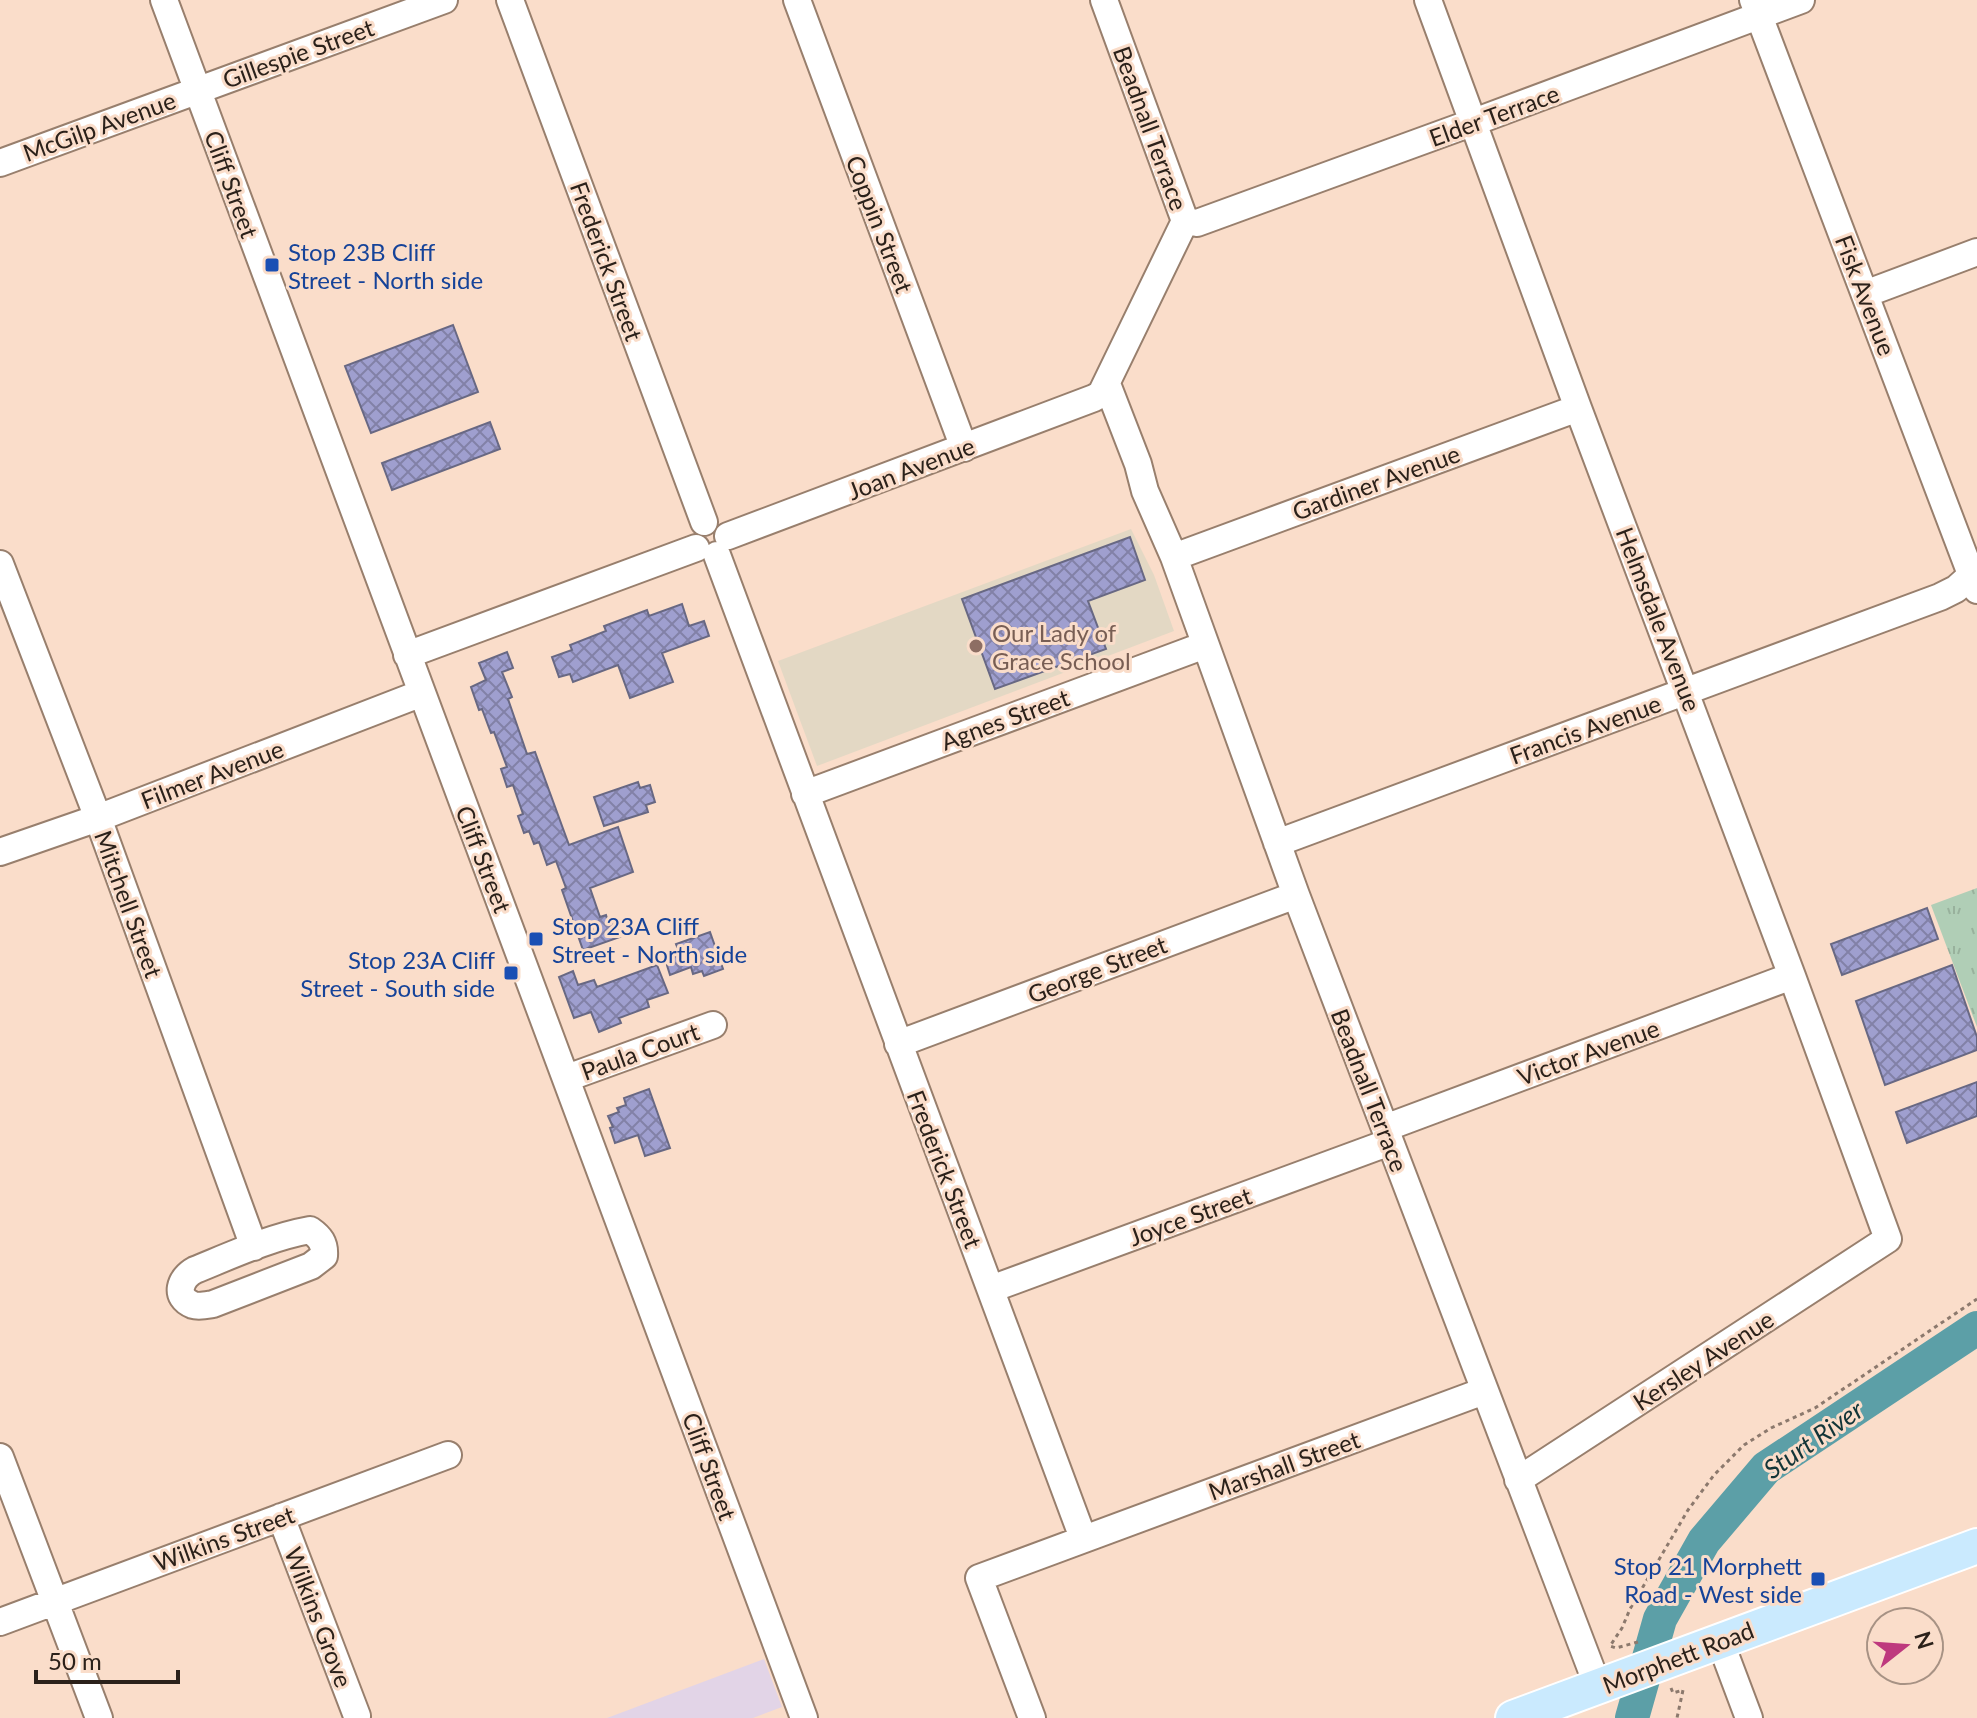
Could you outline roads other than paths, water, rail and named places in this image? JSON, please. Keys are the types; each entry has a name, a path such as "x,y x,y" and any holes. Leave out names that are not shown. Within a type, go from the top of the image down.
{"main road":[{"name":"Morphett Road","path":"1513,1718 1977,1546"}],"street":[{"name":"Cliff Street","path":"164,0 804,1718"},
{"name":"Gillespie Street","path":"197,89 444,0"},
{"name":"Frederick Street","path":"510,0 704,522 717,522 726,530 714,546 1083,1538"},
{"name":"Coppin Street","path":"797,0 964,448"},
{"name":"Beadnall Terrace","path":"1104,0 1185,221 1100,391 1138,464 1145,491 1174,557 1296,895 1518,1480 1607,1684"},
{"name":"Helmsdale Avenue","path":"1428,0 1888,1239"},
{"name":"Elder Terrace","path":"1185,221 1197,223 1474,122 1756,8 1801,0"},
{"name":"Fisk Avenue","path":"1756,8 1975,579"},
{"name":"McGilp Avenue","path":"0,163 197,89"},
{"path":"1865,294 1977,252"},
{"name":"Joan Avenue","path":"407,655 714,546 1100,391"},
{"name":"Gardiner Avenue","path":"1174,557 1578,408"},
{"name":"Mitchell Street","path":"0,564 98,818 254,1247"},
{"name":"Francis Avenue","path":"1277,843 1940,597 1975,579"},
{"name":"Agnes Street","path":"805,794 1205,645"},
{"name":"Filmer Avenue","path":"0,852 98,818 422,693"},
{"name":"George Street","path":"898,1044 1296,895"},
{"name":"Victor Avenue","path":"1387,1135 1792,976"},
{"name":"Paula Court","path":"567,1078 713,1025"},
{"name":"Joyce Street","path":"991,1289 1387,1135"},
{"path":"310,1230 319,1237 324,1256 311,1266 213,1304 193,1305 185,1299 181,1283 187,1275 254,1247 310,1230"},
{"name":"Kersley Avenue","path":"1518,1480 1888,1239"},
{"name":"Marshall Street","path":"1083,1538 1484,1391"},
{"name":"Wilkins Street","path":"0,1622 448,1455"},
{"path":"0,1457 99,1718"},
{"name":"Wilkins Grove","path":"281,1517 357,1716"},
{"path":"1032,1718 979,1578 1083,1538"},
{"path":"1720,1641 1749,1718"}],"waterway":[{"name":"Sturt River","path":"1632,1718 1660,1619 1704,1541 1766,1468 1977,1328"}],"place":[{"name":"Stop 23B Cliff Street - North side","path":"272,265"},
{"name":"Our Lady of Grace School","path":"976,646"},
{"name":"Stop 23A Cliff Street - North side","path":"536,939"},
{"name":"Stop 23A Cliff Street - South side","path":"511,973"},
{"name":"Stop 21 Morphett Road - West side","path":"1818,1579"}]}
